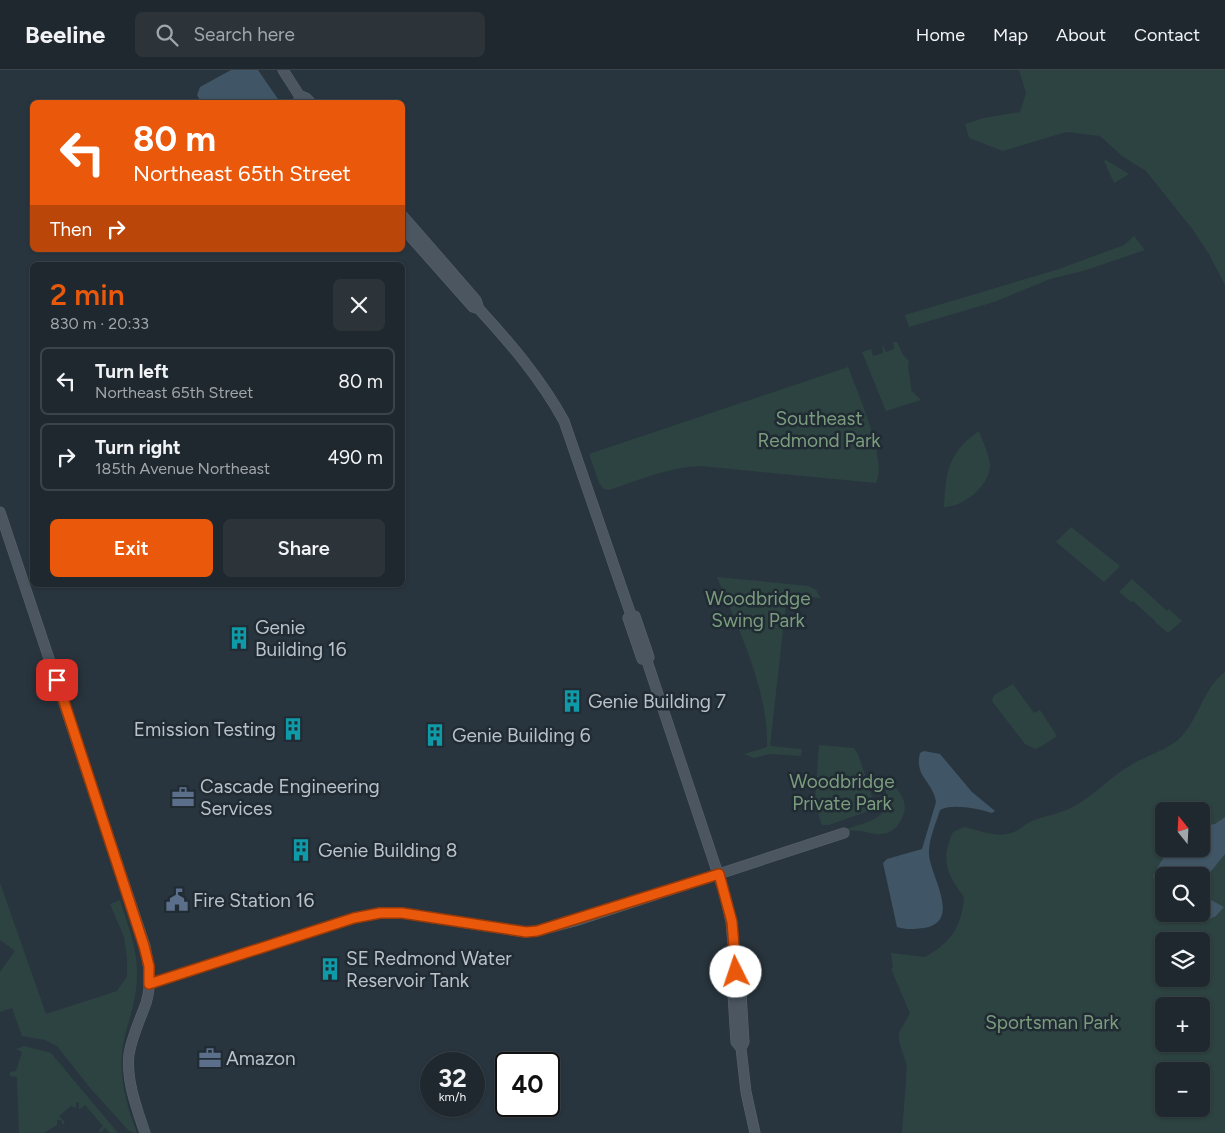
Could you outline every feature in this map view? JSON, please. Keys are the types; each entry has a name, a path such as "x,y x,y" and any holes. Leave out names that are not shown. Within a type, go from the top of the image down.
{"street":[{"path":"283,70 299,99"},
{"path":"405,218 476,300 479,309 510,342 549,394 564,421 631,615 635,616 649,657 647,661 719,874 732,922 737,988 741,993 744,1042 741,1048 746,1092 756,1133"},
{"path":"405,230 473,308 479,309"},
{"path":"0,512 149,966 146,1002 134,1034 129,1055 130,1078 145,1133"},
{"path":"149,984 354,918 380,913 402,913 526,932 537,931 844,833"}],"green space":[{"path":"1019,70 1225,70 1225,285 1209,254 1193,230 1146,171 1122,156 1100,136 1066,132 1003,151 969,138 965,124 984,118 1020,112 1026,93"},
{"path":"1106,160 1129,174 1114,183 1104,161"},
{"path":"1134,236 1145,250 1083,271 1050,279 994,302 909,327 905,315 1059,269 1124,245"},
{"path":"893,342 897,342 903,355 909,361 911,390 921,400 886,411 862,352 871,349 873,356 883,353 882,344 886,352 894,349"},
{"name":"Southeast Redmond Park","path":"848,367 875,443 879,473 876,483 700,466 665,471 609,490 604,489 599,483 589,454"},
{"path":"979,431 987,452 990,465 989,473 974,494 959,503 944,507 948,473 955,455"},
{"path":"1071,527 1120,566 1104,582 1056,542"},
{"name":"Woodbridge Swing Park","path":"717,577 809,586 816,590 821,598 787,595 770,746 802,749 801,756 770,754 754,758 744,754 767,747 763,704 751,660"},
{"path":"1132,579 1167,611 1169,609 1182,621 1168,633 1133,601 1131,602 1119,592"},
{"name":"Sportsman Park","path":"1225,672 1225,1133 902,1133 907,1066 899,1041 899,1033 910,1013 891,969 893,968 891,953 925,957 942,946 954,933 961,917 964,897 953,881 947,866 947,851 953,832 964,827 991,834 1008,834 1015,832 1032,821 1066,810 1079,803 1126,768 1164,749 1180,738 1192,722 1211,686"},
{"path":"1013,684 1034,713 1040,710 1057,736 1035,749 1025,744 992,701 994,695"},
{"name":"Woodbridge Private Park","path":"819,745 854,748 858,754 873,799 877,802 874,809 829,825 821,823 815,800"},
{"path":"881,777 897,789 904,801 904,813 900,822 891,831 882,834 848,831 847,829 873,820 883,812 887,800"},
{"path":"0,883 46,1014 117,991 127,976 124,937 110,904 120,900 132,937 137,965 135,998 125,1035 122,1072 125,1096 137,1132 129,1131 91,1089 57,1046 45,1040 22,1036 12,1008 0,1012 0,972 15,951 0,940"},
{"path":"24,1046 51,1053 118,1133 110,1133 105,1128 100,1133 99,1130 103,1126 85,1105 79,1110 79,1102 76,1102 76,1108 71,1106 59,1116 65,1122 63,1125 61,1120 57,1120 57,1125 44,1133 19,1133 17,1077 10,1076 10,1072 16,1071 22,1052 16,1049"}],"water":[{"path":"231,70 258,70 279,100 200,100 197,95 200,87"},
{"path":"924,751 940,754 972,792 995,811 992,813 973,808 958,807 940,810 931,838 929,855 943,908 941,917 935,924 924,928 904,929 897,927 883,863 887,859 922,849 936,802 920,768 920,753"},
{"path":"1225,817 1225,854 1210,873 1210,867 1159,867 1165,858 1210,858 1210,825 1215,824"},
{"path":"1210,899 1224,907 1216,916 1210,919"}],"place":[{"name":"Genie Building 16","path":"239,638"},
{"name":"Genie Building 7","path":"572,701"},
{"name":"Emission Testing","path":"293,729"},
{"name":"Genie Building 6","path":"435,735"},
{"name":"Cascade Engineering Services","path":"183,797"},
{"name":"Genie Building 8","path":"301,850"},
{"name":"Fire Station 16","path":"177,900"},
{"name":"SE Redmond Water Reservoir Tank","path":"330,969"},
{"name":"Amazon","path":"210,1058"}],"route":[{"path":"57,680 69,722 144,946 149,966 149,984 354,918 380,913 402,913 526,932 537,931 575,921 719,874 732,922 736,972"}]}
